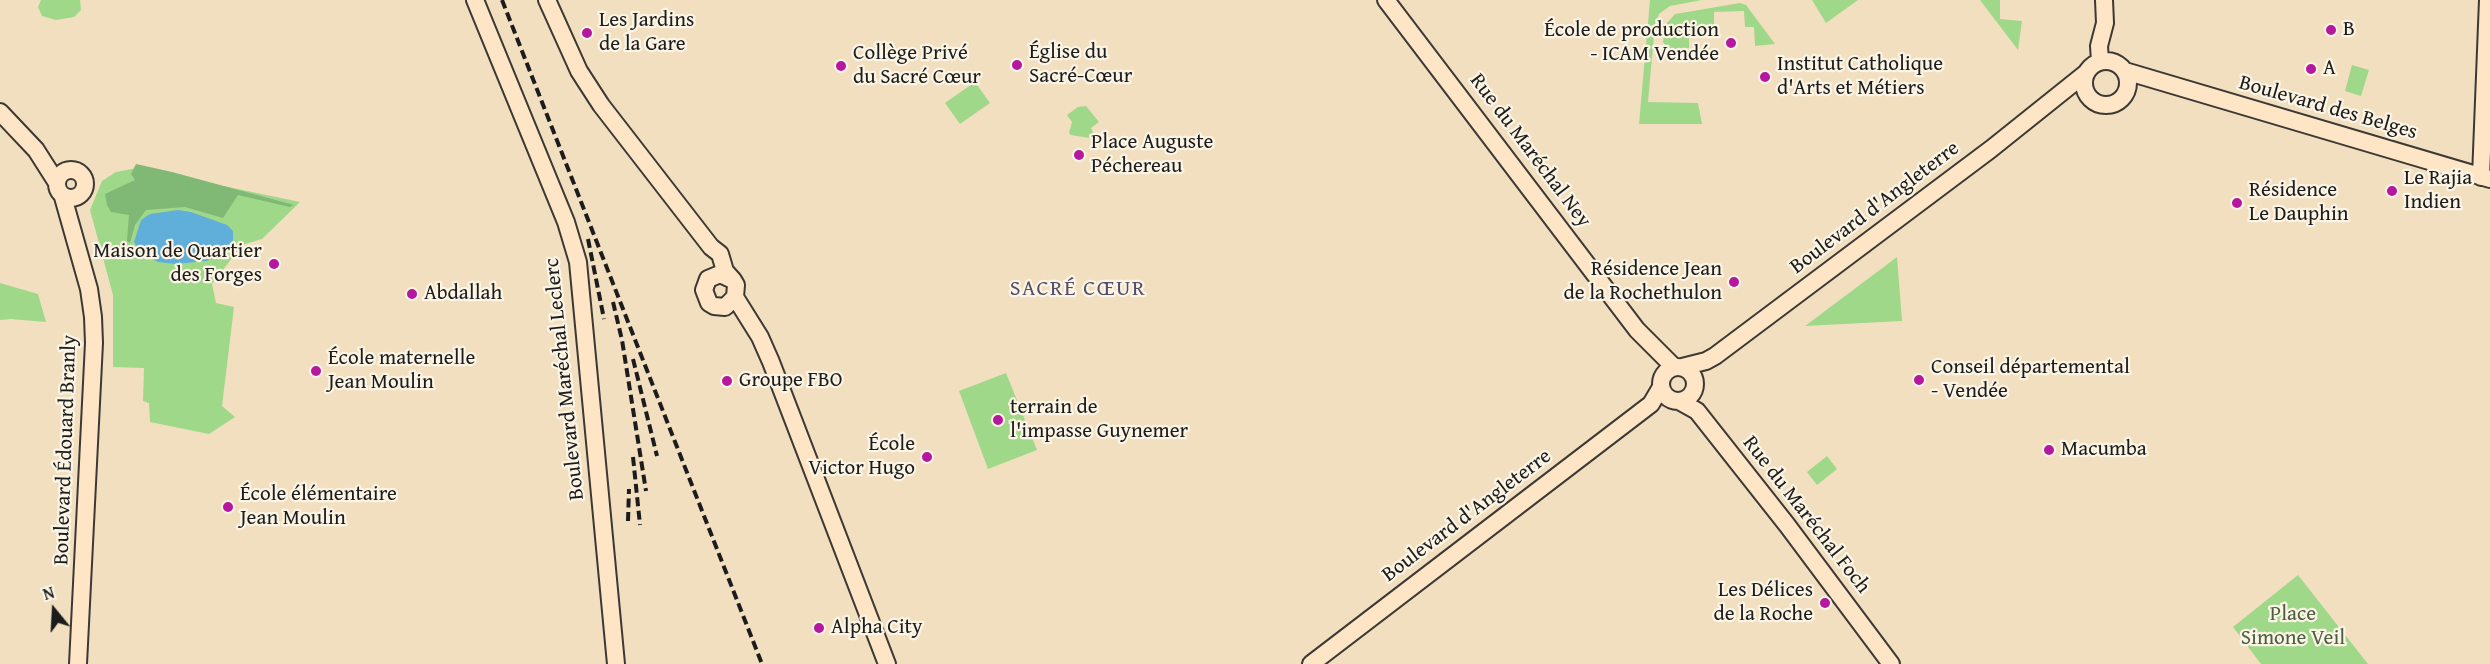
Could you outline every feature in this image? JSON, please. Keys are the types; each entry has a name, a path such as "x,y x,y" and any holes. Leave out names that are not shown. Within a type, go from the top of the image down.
{"main road":[{"name":"Boulevard Maréchal Leclerc","path":"475,0 566,222 578,262 616,664"},
{"path":"547,0 579,71 601,105 711,247 720,254 725,271 771,362 887,664"},
{"name":"Rue du Maréchal Ney","path":"1386,0 1677,384"},
{"path":"2104,0 2105,23 2110,39 2112,64 2128,84 2124,97"},
{"path":"2486,178 2488,0"},
{"path":"2112,64 2093,65 2086,73 2084,85 2088,96 2103,105 2115,104 2152,80"},
{"name":"Boulevard des Belges","path":"2112,64 2152,80 2486,178"},
{"name":"Boulevard d'Angleterre","path":"1311,664 1677,384 1712,367 1721,351 2086,73"},
{"name":"Boulevard d'Angleterre","path":"2054,99 2080,94 2088,96"},
{"path":"0,112 36,150 62,183 71,199 82,194 86,183 82,175 75,170 62,183"},
{"name":"Boulevard Édouard Branly","path":"62,183 88,290 93,317 94,342 78,664"},
{"name":"Boulevard Édouard Branly","path":"76,240 78,203 82,194"},
{"path":"711,247 711,277"},
{"path":"734,288 720,274 711,277 704,286 704,294 709,303 753,326"},
{"path":"720,307 729,304 734,288"},
{"name":"Rue du Maréchal Foch","path":"1677,384 1891,664"}],"green space":[{"path":"41,0 80,0 81,10 74,17 56,20 42,16 38,7"},
{"path":"1650,0 1702,0 1670,6 1659,14 1655,24 1648,102 1698,103 1702,124 1639,124"},
{"path":"1812,0 1858,0 1826,23"},
{"path":"1980,0 2000,0 2000,19 2022,21 2018,50"},
{"path":"1740,3 1746,5 1775,44 1755,46 1754,27 1745,27 1744,11 1714,12 1714,29 1689,30 1689,48 1672,51 1663,42 1666,24 1675,14"},
{"path":"2352,65 2369,70 2361,96 2345,91"},
{"path":"975,82 990,103 960,124 945,103"},
{"path":"1086,106 1099,122 1091,128 1096,139 1069,133 1072,122 1067,115 1078,107"},
{"path":"136,164 294,205 290,207 238,195 223,218 185,207 146,210 135,225 130,243 127,241 129,215 111,212 105,194 135,180 131,174"},
{"path":"137,168 300,202 262,239 242,245 212,284 216,303 234,307 222,406 235,417 209,434 150,422 149,403 143,401 144,368 113,367 113,295 90,210 102,181 116,172"},
{"path":"1897,257 1902,321 1805,326"},
{"path":"0,283 38,294 46,322 0,320"},
{"name":"terrain de l'impasse Guynemer","path":"1006,373 1037,450 988,469 959,391"},
{"path":"1827,456 1837,469 1817,485 1807,472"},
{"name":"Place Simone Veil","path":"2298,575 2368,664 2261,664 2233,627"}],"water":[{"path":"178,210 191,212 227,225 233,231 233,240 228,249 218,257 206,261 176,264 158,262 142,254 134,242 141,220 150,214"}],"railway":[{"path":"502,0 762,664"},
{"path":"588,239 604,319"},
{"path":"613,302 622,340 646,491"},
{"path":"633,359 657,456"},
{"path":"633,457 640,525"},
{"path":"628,521 629,489"}],"place":[{"name":"B","path":"2331,30"},
{"name":"Les Jardins de la Gare","path":"587,33"},
{"name":"École de production - ICAM Vendée","path":"1731,43"},
{"name":"Église du Sacré-Cœur","path":"1017,65"},
{"name":"Collège Privé du Sacré Cœur","path":"841,66"},
{"name":"A","path":"2311,69"},
{"name":"Institut Catholique d'Arts et Métiers","path":"1765,77"},
{"name":"Place Auguste Péchereau","path":"1079,155"},
{"name":"Le Rajia Indien","path":"2392,191"},
{"name":"Résidence Le Dauphin","path":"2237,203"},
{"name":"Maison de Quartier des Forges","path":"274,264"},
{"name":"Résidence Jean de la Rochethulon","path":"1734,282"},
{"name":"Abdallah","path":"412,294"},
{"name":"École maternelle Jean Moulin","path":"316,371"},
{"name":"Conseil départemental - Vendée","path":"1919,380"},
{"name":"Groupe FBO","path":"727,381"},
{"name":"terrain de l'impasse Guynemer","path":"998,420"},
{"name":"Macumba","path":"2049,450"},
{"name":"École Victor Hugo","path":"927,457"},
{"name":"École élémentaire Jean Moulin","path":"228,507"},
{"name":"Les Délices de la Roche","path":"1825,603"},
{"name":"Alpha City","path":"819,628"}],"district":[{"name":"SACRÉ CŒUR","path":"1078,289"}]}
